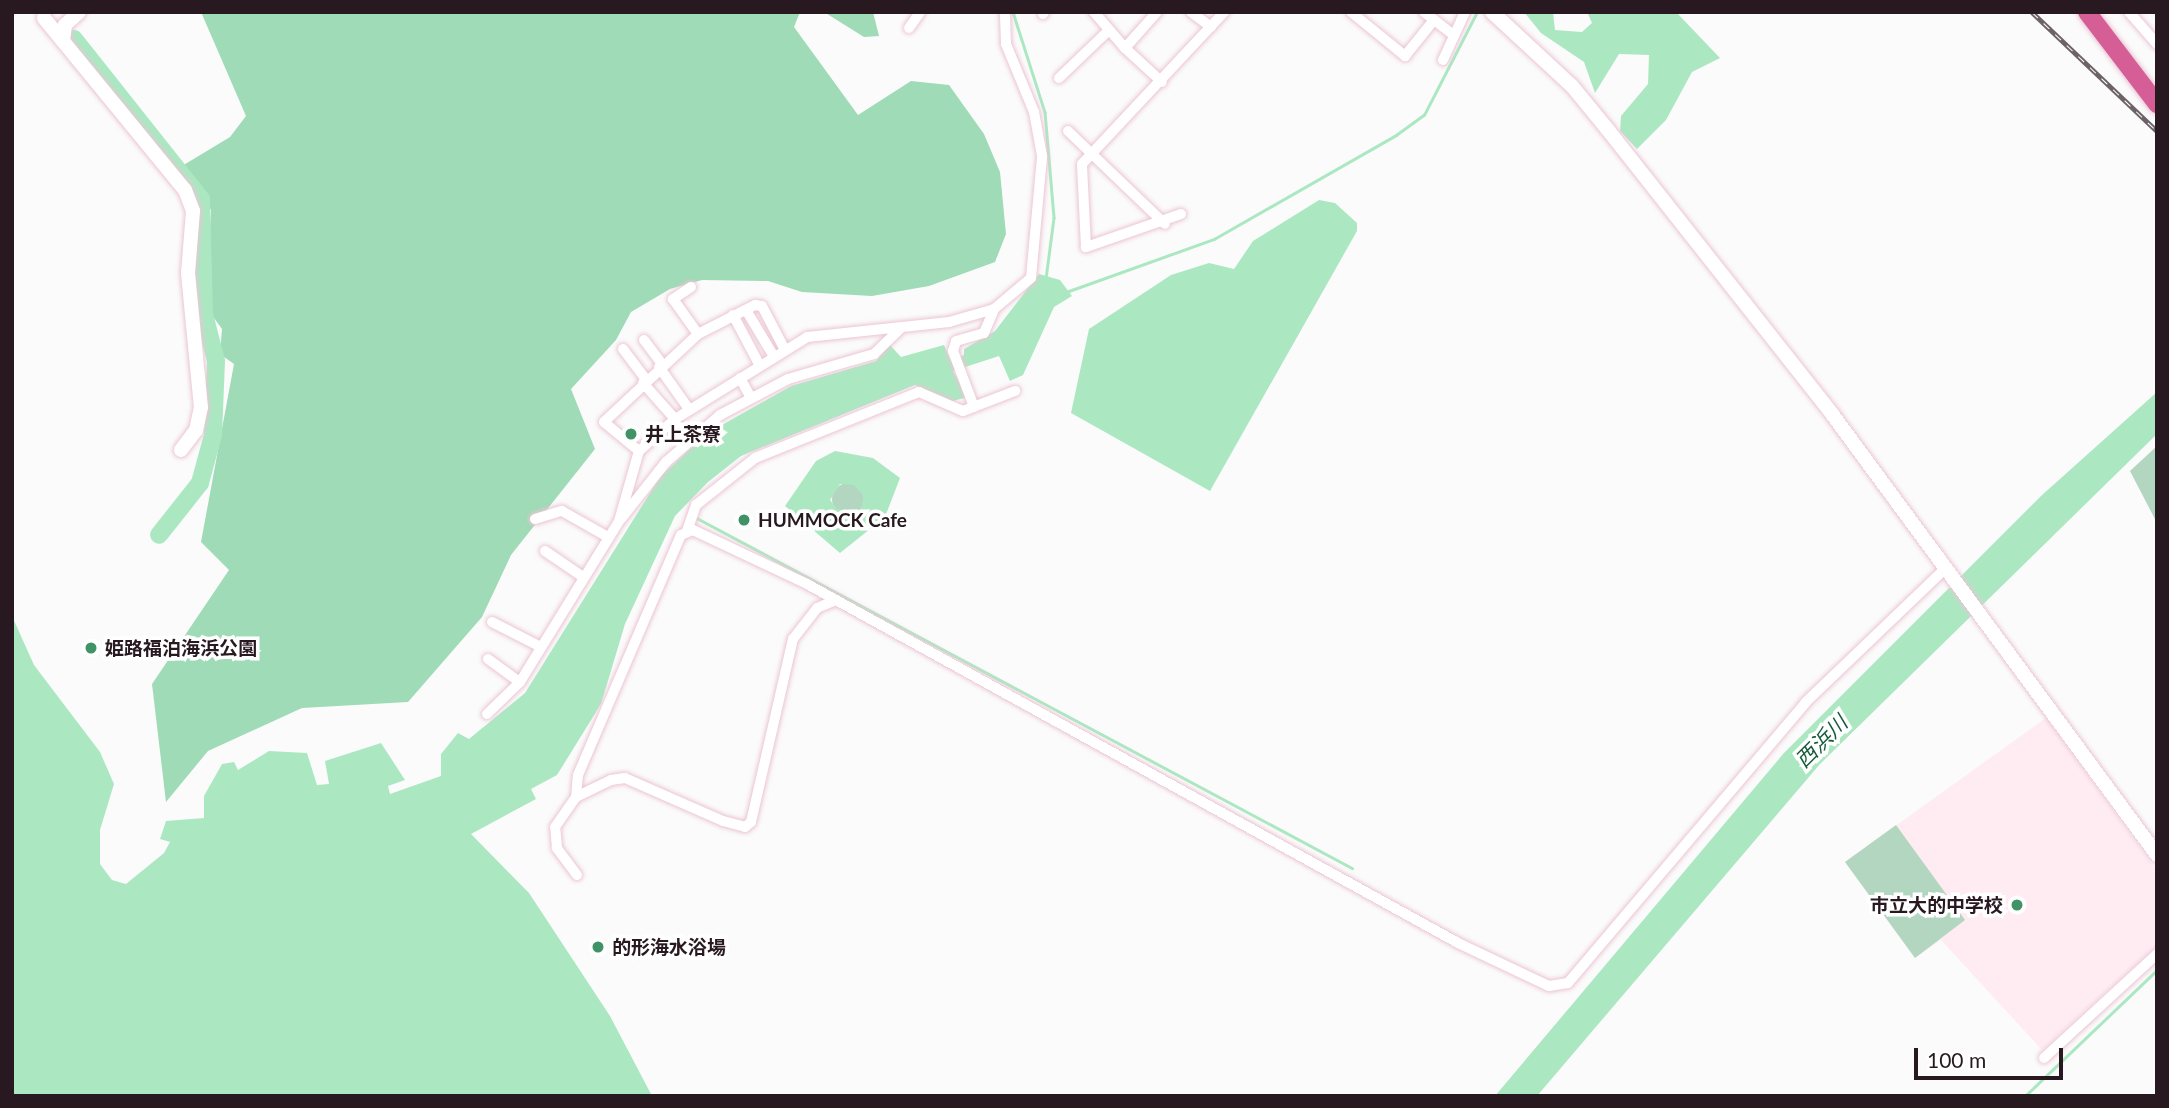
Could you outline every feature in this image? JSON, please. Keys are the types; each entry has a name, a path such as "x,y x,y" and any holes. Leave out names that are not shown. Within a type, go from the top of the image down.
{"highway":[{"path":"2087,12 2157,104"}],"street":[{"path":"63,41 65,25 79,12"},
{"path":"909,28 920,12"},
{"path":"974,407 953,351 956,341 984,333 994,309 1031,278 1040,216 1042,156 1034,112 1006,44 1005,12"},
{"path":"1094,12 1125,47 1162,82"},
{"path":"1125,47 1157,12"},
{"path":"1191,12 1210,27"},
{"path":"1181,214 1165,224 1086,247 1082,164 1162,82 1224,12"},
{"path":"1351,12 1405,56 1434,20"},
{"path":"1424,12 1452,34"},
{"path":"1443,60 1452,34 1465,12"},
{"path":"1492,12 1572,86 1949,570 2157,855"},
{"path":"2129,12 2157,44"},
{"path":"44,18 185,190 193,211 188,272 201,407 196,430 181,450"},
{"path":"1059,78 1109,30"},
{"path":"1068,131 1165,224"},
{"path":"691,287 673,299 698,334"},
{"path":"639,451 604,422 644,381 698,334 733,315 761,306 784,348"},
{"path":"619,521 639,451 674,420 784,348 807,337 902,327 994,309"},
{"path":"746,310 773,355"},
{"path":"733,315 759,364"},
{"path":"487,715 520,682 539,646 619,521 689,439 751,398 788,379 874,354 902,327"},
{"path":"644,340 690,409"},
{"path":"623,349 689,439"},
{"path":"740,378 751,398"},
{"path":"577,875 557,848 555,827 576,797 578,775 687,531 695,505 755,458 919,392 962,411 1015,391"},
{"path":"535,519 562,511 608,537"},
{"path":"687,531 836,600 1458,943 1549,986 1568,983 1806,702 1949,570"},
{"path":"545,551 583,577"},
{"path":"576,797 625,778 745,827 755,811 793,639 817,608 836,600"},
{"path":"492,622 539,646"},
{"path":"488,659 520,682"},
{"path":"2044,1058 2157,954"}],"shaded area":[{"path":"201,12 800,12 794,27 858,115 911,81 949,85 984,134 1000,172 1006,234 995,262 929,286 872,296 802,292 768,281 702,280 670,289 631,312 616,340 571,389 595,449 511,555 482,617 408,702 302,708 208,751 166,802 152,684 229,570 201,542 234,364 220,354 222,329 206,307 211,210 182,166 230,137 246,116"},
{"path":"824,12 873,12 879,36 864,37"},
{"path":"2157,446 2157,523 2130,471"},
{"path":"848,483 859,488 864,499 859,510 848,515 837,510 832,499 837,488"},
{"name":"市立大的中学校","path":"2046,718 2157,871 2157,945 2042,1050 1941,940 1915,958 1845,862"},
{"path":"1896,825 1965,920 1915,958 1845,862"}],"water":[{"path":"1524,12 1553,12 1555,30 1582,32 1592,23 1587,12 1676,12 1720,58 1692,72 1666,120 1637,149 1620,131 1621,116 1648,84 1649,55 1619,54 1595,93 1584,62 1541,33"},
{"path":"1319,200 1335,203 1357,223 1357,231 1210,491 1071,413 1089,329 1171,275 1209,263 1234,269 1253,241"},
{"path":"1039,274 1060,280 1072,296 1054,307 1023,375 1010,381 999,356 953,371 968,397 949,402 915,385 741,456 708,482 675,516 625,624 601,704 557,775 531,789 536,799 471,834 529,893 610,1016 652,1096 12,1096 12,616 34,665 100,752 114,784 100,830 100,864 112,880 126,884 164,853 170,842 160,839 166,821 204,818 204,796 222,764 234,762 238,770 269,751 307,753 317,785 329,784 325,761 381,743 405,780 388,786 390,794 441,776 441,754 458,733 469,739 525,693 660,477 706,434 791,386 876,361 890,345 901,357 944,345 951,361 964,355 964,349 995,331"},
{"name":"西浜川","path":"2157,392 2157,434 1820,764 1537,1096 1495,1096 1784,753 2041,496"},
{"path":"835,451 873,458 900,478 885,517 840,553 785,506 816,461","holes":["840,484 854,485 864,496 860,512 837,509 830,500"]}],"waterway":[{"path":"1013,12 1045,112 1054,218 1046,279"},
{"path":"1066,292 1214,239 1396,135 1424,115 1477,12"},
{"path":"74,39 201,199 204,314 216,361 213,435 200,483 159,535"},
{"path":"695,517 1352,868"},
{"path":"2025,1096 2157,970"}],"railway":[{"path":"2032,12 2157,131"}],"place":[{"name":"井上茶寮","path":"631,434"},
{"name":"HUMMOCK Cafe","path":"744,520"},
{"name":"姫路福泊海浜公園","path":"91,648"},
{"name":"市立大的中学校","path":"2017,905"},
{"name":"的形海水浴場","path":"598,947"}]}
